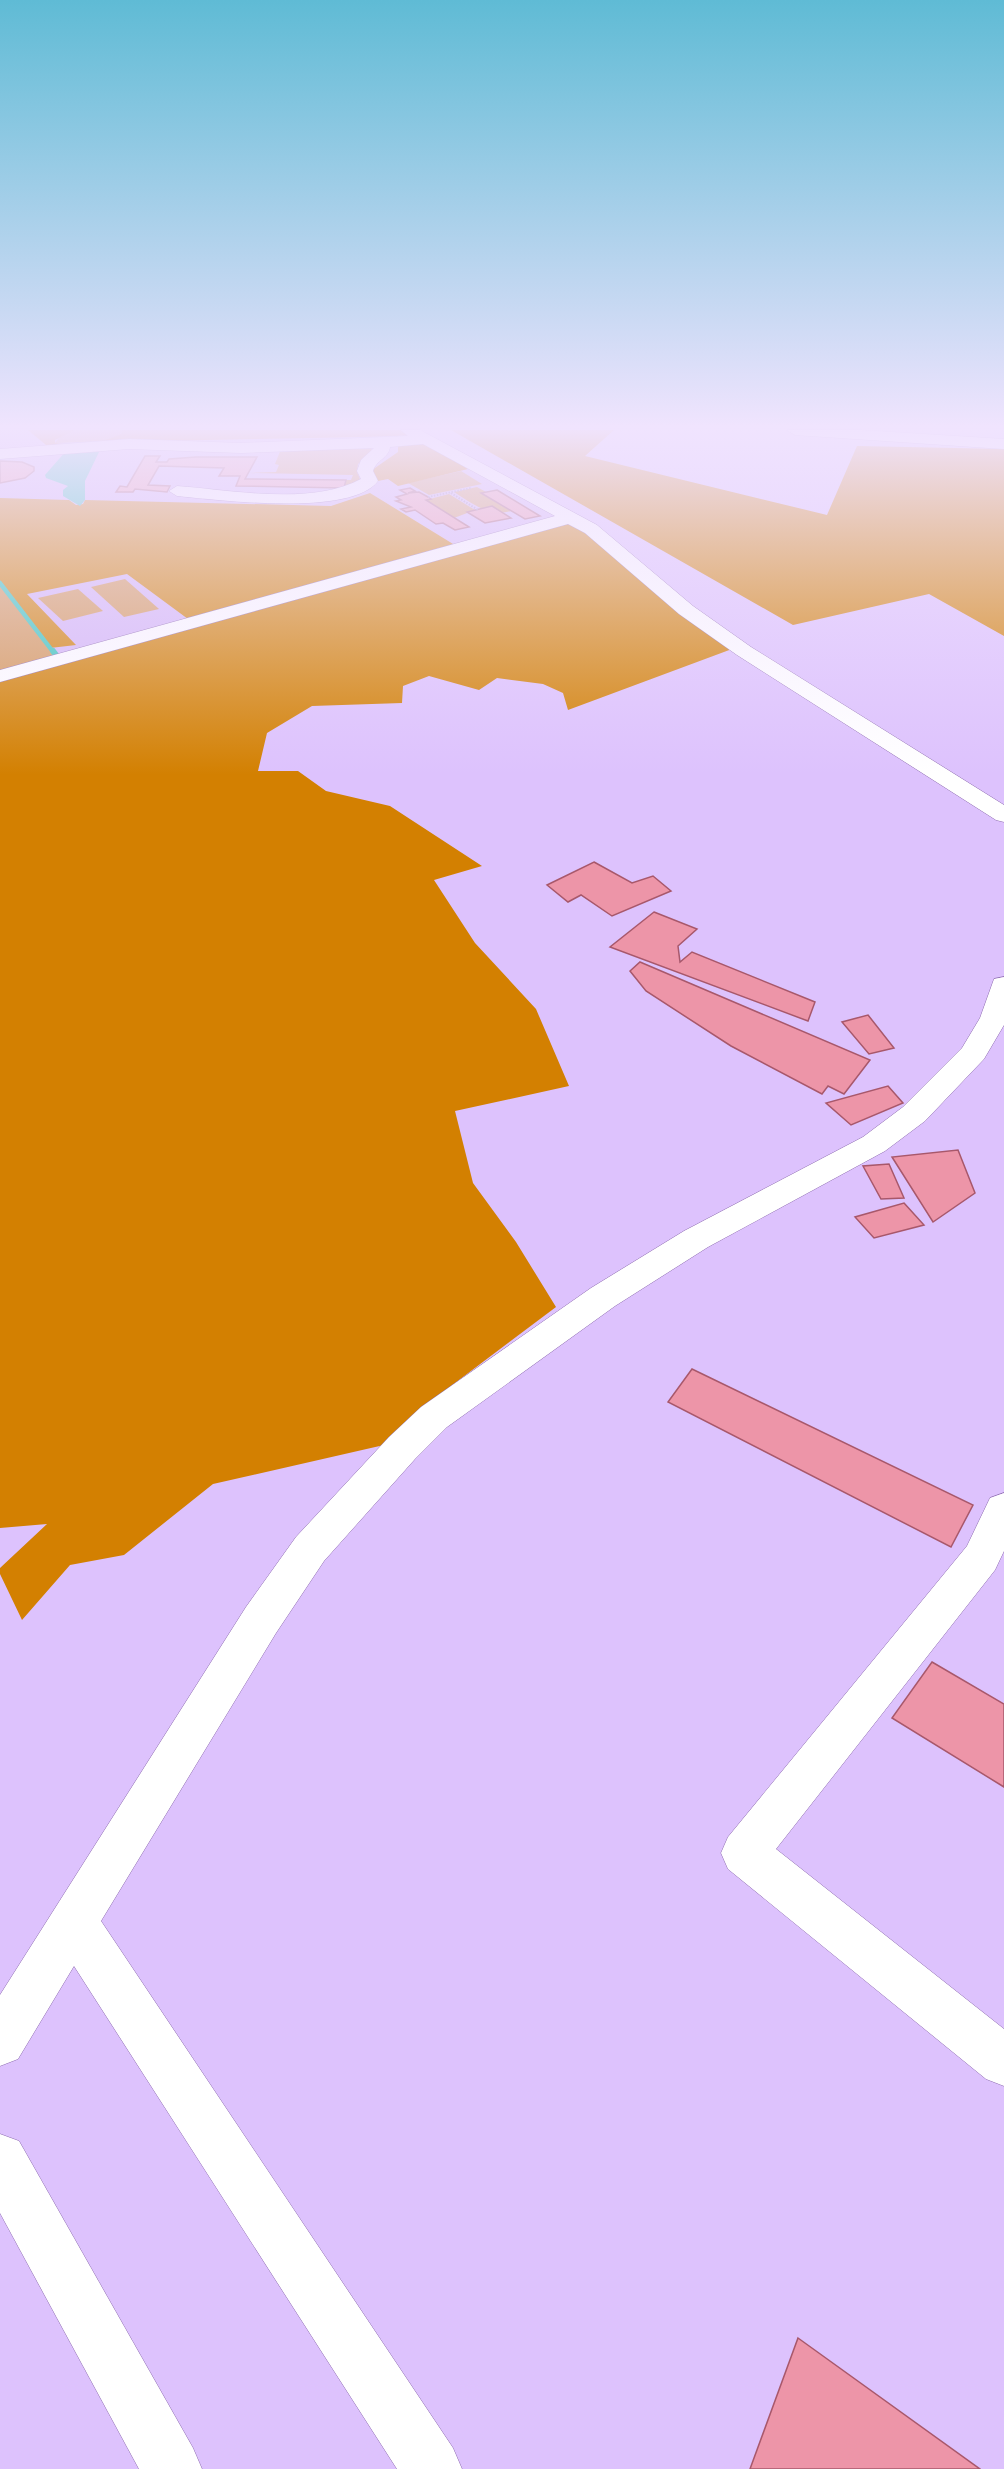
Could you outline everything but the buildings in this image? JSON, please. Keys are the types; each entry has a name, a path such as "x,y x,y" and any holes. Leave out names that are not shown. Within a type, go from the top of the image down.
{"street":[{"path":"0,675 471,545"},
{"path":"609,545 686,610 744,651 1004,815"},
{"path":"0,2041 255,1629 310,1549 402,1448 434,1417 603,1297 696,1239 874,1144 914,1114 974,1053 994,1018 1004,985"},
{"path":"1004,1509 981,1558 744,1853 1004,2061"},
{"path":"74,1923 432,2469"},
{"path":"0,2160 172,2469"}],"shaded area":[{"path":"0,545 480,545 0,674"},
{"path":"0,545 458,547 188,619 127,574 27,594 76,645 50,648 0,583"},
{"path":"487,545 601,545 732,649 568,710 563,693 543,684 497,678 479,690 429,676 403,686 402,703 312,706 267,733 258,771 298,771 326,791 390,806 482,866 434,880 475,943 536,1009 569,1086 455,1111 473,1183 516,1242 556,1307 451,1386 384,1445 213,1484 124,1555 70,1565 22,1620 0,1574 0,1568 47,1524 0,1528 0,679"},
{"path":"653,545 1004,545 1004,636 929,594 793,625"},
{"path":"125,579 159,609 124,617 91,587"},
{"path":"0,583 50,648 58,657 0,674"},
{"path":"78,589 103,611 63,621 38,598"}],"waterway":[{"path":"0,583 54,653"},
{"path":"53,651 59,659"}]}
